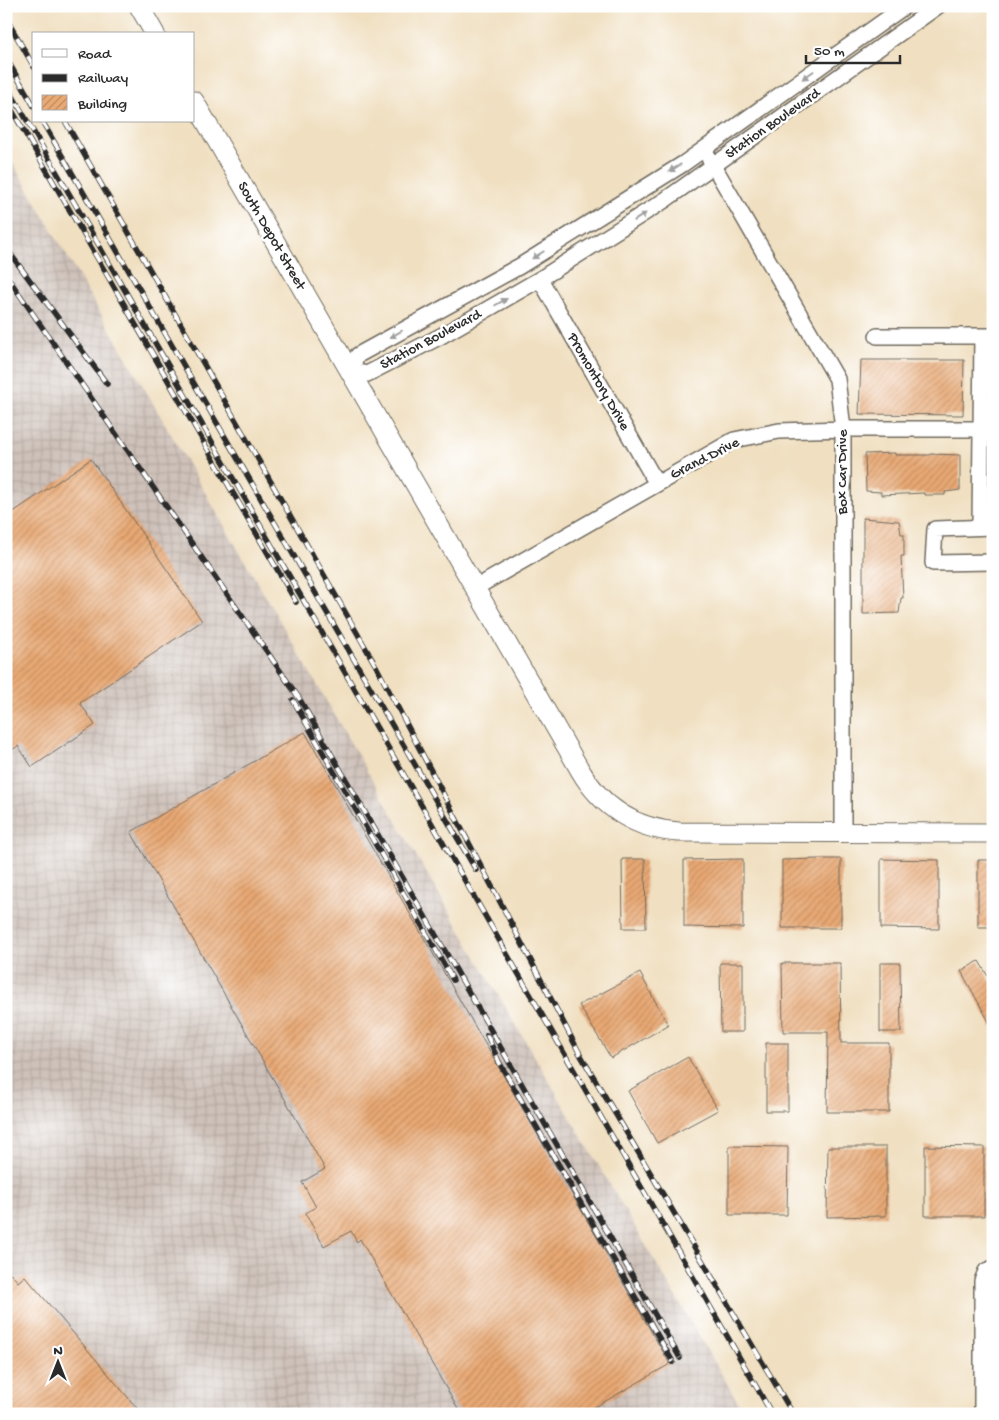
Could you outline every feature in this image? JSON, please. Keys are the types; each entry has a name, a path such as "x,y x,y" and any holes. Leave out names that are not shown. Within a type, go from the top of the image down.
{"street":[{"path":"139,6 154,32"},
{"name":"Station Boulevard","path":"905,6 704,148 520,266 358,355 349,370 367,374 441,336 540,279 657,206 938,6"},
{"name":"South Depot Street","path":"195,103 586,781 615,811 637,823 669,831 993,833"},
{"name":"Box Car Drive","path":"704,148 837,380 843,429 843,832"},
{"name":"Promontory Drive","path":"540,279 657,484"},
{"path":"877,336 987,336 986,526 935,529 933,564 993,562"},
{"name":"Grand Drive","path":"475,588 734,440 779,431 987,429"},
{"path":"982,1414 987,1354 982,1281 989,1270"}],"shaded area":[{"path":"6,151 429,877 745,1414 6,1414"}],"building":[{"path":"861,360 964,360 963,415 859,414"},
{"path":"895,453 895,455 960,455 960,490 945,492 945,495 924,495 924,493 881,495 881,492 866,491 865,454"},
{"path":"91,459 202,621 80,703 95,725 32,767 18,746 6,754 6,517"},
{"path":"863,518 899,521 901,534 904,534 904,556 901,556 903,598 901,598 899,613 863,614"},
{"path":"305,732 670,1364 583,1414 461,1414 360,1239 357,1242 351,1231 324,1246 305,1213 316,1207 302,1182 325,1169 131,832"},
{"path":"622,859 645,859 646,928 623,928"},
{"path":"743,859 743,928 684,927 684,860"},
{"path":"841,859 841,928 782,928 782,860"},
{"path":"881,859 939,860 939,929 881,928"},
{"path":"978,860 993,860 993,927 978,927"},
{"path":"979,961 993,985 993,1029 961,971"},
{"path":"720,963 743,963 743,1032 721,1032"},
{"path":"782,963 840,963 841,1043 889,1043 889,1112 827,1112 828,1032 783,1032"},
{"path":"880,963 900,963 901,1032 880,1032"},
{"path":"640,973 668,1025 611,1058 579,1005"},
{"path":"766,1043 788,1043 788,1111 766,1111"},
{"path":"688,1057 718,1110 657,1143 628,1091"},
{"path":"729,1146 788,1147 787,1215 729,1215"},
{"path":"925,1146 984,1147 984,1216 925,1216"},
{"path":"828,1147 886,1147 886,1216 827,1217"},
{"path":"6,1268 18,1282 25,1276 142,1414 6,1414"}],"railway":[{"path":"6,18 32,64"},
{"path":"6,58 32,103"},
{"path":"6,84 772,1414"},
{"path":"6,100 296,602"},
{"path":"43,122 476,870"},
{"path":"66,122 376,666 580,1054 793,1414"},
{"path":"6,248 107,384"},
{"path":"6,275 299,698 680,1358"},
{"path":"293,700 453,980"},
{"path":"487,1035 499,1062 673,1362"}]}
